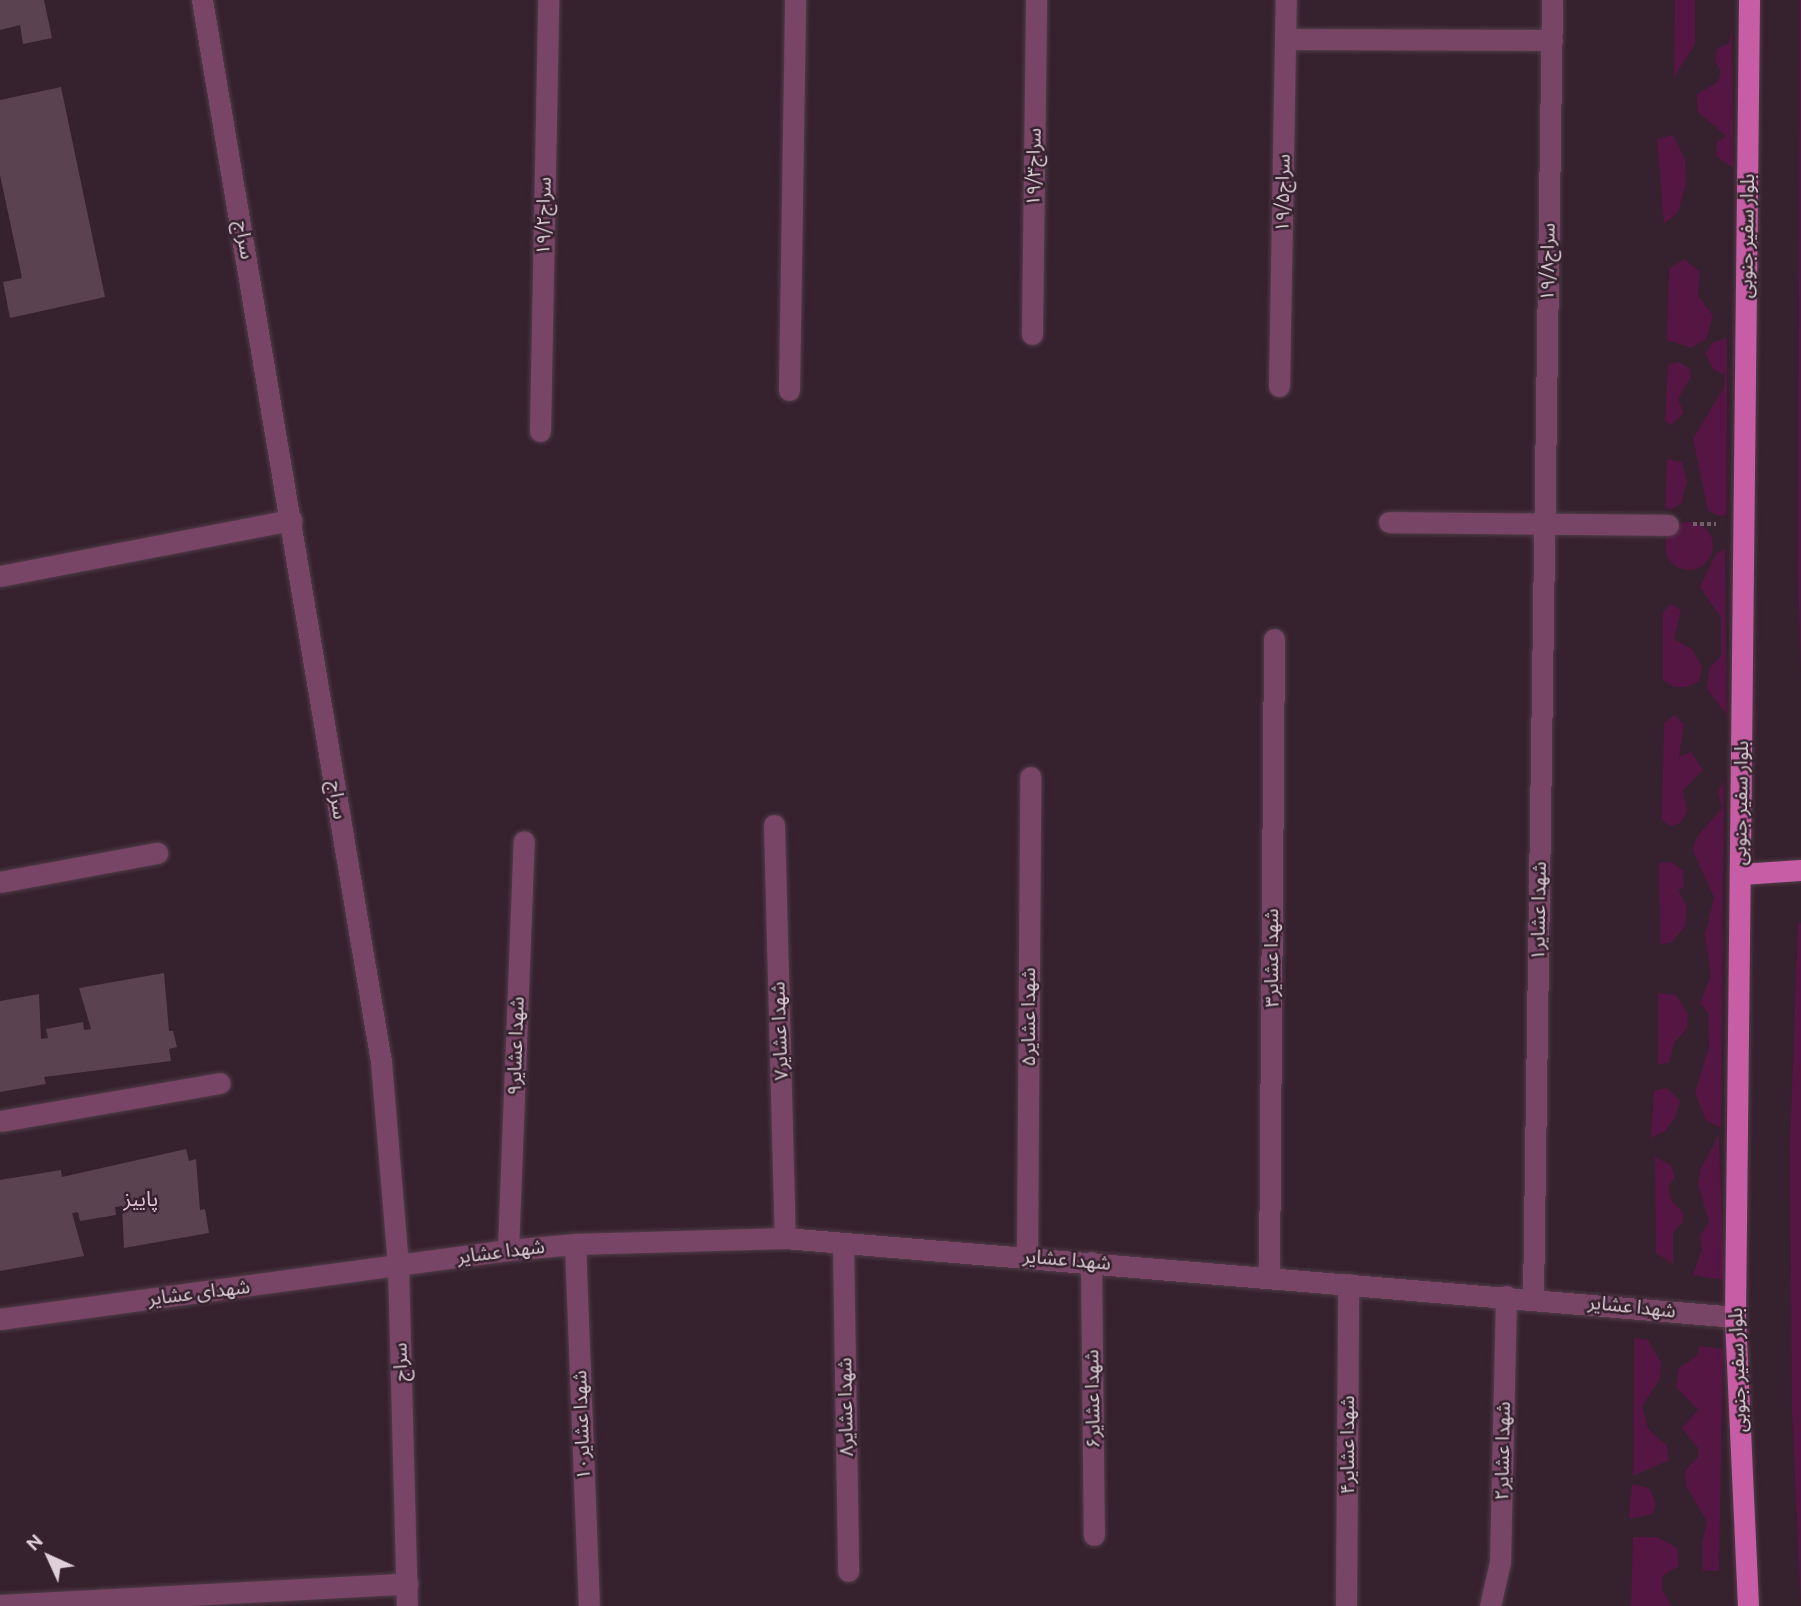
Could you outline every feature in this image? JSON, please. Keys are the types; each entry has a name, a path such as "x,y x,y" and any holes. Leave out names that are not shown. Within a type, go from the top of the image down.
{"main road":[{"name":"بلوار سفیر جنوبی","path":"1748,1606 1735,1317 1749,0"},
{"path":"1740,874 1801,870"}],"street":[{"name":"سراج","path":"202,0 292,520 381,1062 398,1266 407,1606"},
{"name":"سراج۱۹/۲","path":"540,431 548,0"},
{"path":"789,390 795,0"},
{"name":"سراج۱۹/۳","path":"1032,334 1036,0"},
{"name":"سراج۱۹/۵","path":"1279,386 1286,0"},
{"name":"سراج۱۹/۸","path":"1544,523 1552,0"},
{"path":"1286,39 1552,40"},
{"path":"0,576 292,520"},
{"path":"1389,522 1668,525"},
{"name":"شهدا عشایر۱","path":"1533,1298 1544,523"},
{"name":"شهدا عشایر۳","path":"1269,1277 1274,639"},
{"name":"شهدا عشایر۵","path":"1027,1257 1030,777"},
{"name":"شهدا عشایر۷","path":"774,825 785,1238"},
{"name":"شهدا عشایر۹","path":"508,1250 524,841"},
{"path":"0,882 158,853"},
{"path":"0,1121 220,1083"},
{"name":"شهدا عشایر","path":"398,1266 508,1250 575,1244 785,1238 1533,1298 1735,1317"},
{"name":"شهدا عشایر۸","path":"843,1243 848,1571"},
{"name":"شهدا عشایر۱۰","path":"575,1244 589,1606"},
{"name":"شهدا عشایر۶","path":"1091,1262 1094,1535"},
{"name":"شهدای عشایر","path":"0,1319 398,1266"},
{"name":"شهدا عشایر۴","path":"1346,1606 1348,1284"},
{"name":"شهدا عشایر۲","path":"1490,1606 1500,1562 1506,1296"},
{"path":"0,1605 407,1584"}],"path":[{"path":"1668,525 1744,524"}],"shaded area":[{"path":"1675,0 1695,0 1695,44 1674,77"},
{"path":"1801,0 1801,674 1798,572"},
{"path":"1732,30 1733,168 1716,156 1717,142 1726,136 1697,111 1697,94 1718,82 1721,72 1715,61 1717,49 1729,43"},
{"path":"1673,135 1685,159 1686,184 1678,212 1664,224 1657,139"},
{"path":"1684,259 1700,272 1698,295 1713,316 1706,339 1691,348 1667,340 1669,269"},
{"path":"1727,338 1727,515 1720,516 1708,511 1693,439 1724,387 1725,375 1714,370 1705,354 1712,343"},
{"path":"1679,362 1690,369 1691,377 1678,399 1684,413 1671,425 1665,421 1668,365"},
{"path":"1667,459 1682,462 1687,481 1682,503 1672,509 1665,508"},
{"path":"1689,522 1706,529 1713,546 1706,563 1689,570 1672,563 1665,546 1672,529"},
{"path":"1725,549 1727,715 1707,689 1709,669 1721,655 1721,618 1700,587 1716,554"},
{"path":"1671,604 1681,610 1674,639 1693,650 1702,668 1699,681 1687,687 1674,687 1663,680 1663,612"},
{"path":"1674,715 1684,724 1679,757 1691,752 1703,770 1683,790 1687,811 1681,823 1670,826 1662,820 1664,723"},
{"path":"1724,780 1721,1128 1706,1120 1695,1093 1709,1047 1708,1013 1700,1003 1711,975 1705,935 1714,897 1693,851 1696,838 1722,808 1718,792"},
{"path":"1672,862 1683,871 1684,887 1678,890 1687,906 1685,926 1671,943 1660,944 1659,863"},
{"path":"1798,921 1801,924 1801,1606 1792,1412 1790,1145"},
{"path":"1658,993 1676,995 1688,1014 1687,1028 1674,1043 1669,1063 1658,1064"},
{"path":"1667,1088 1680,1101 1675,1118 1665,1131 1651,1138 1654,1091"},
{"path":"1719,1135 1724,1280 1693,1275 1702,1249 1700,1236 1709,1222 1698,1184 1701,1168"},
{"path":"1655,1157 1671,1165 1675,1177 1668,1187 1671,1200 1683,1213 1683,1222 1673,1232 1673,1264 1656,1253"},
{"path":"1634,1338 1648,1340 1661,1363 1660,1379 1642,1406 1648,1429 1667,1446 1669,1460 1633,1476"},
{"path":"1699,1346 1723,1349 1719,1571 1703,1571 1702,1543 1707,1521 1686,1486 1685,1471 1698,1457 1698,1448 1682,1428 1698,1410 1676,1387 1679,1368 1697,1356"},
{"path":"1632,1484 1649,1488 1656,1503 1653,1514 1629,1519"},
{"path":"1633,1537 1657,1537 1677,1548 1679,1566 1663,1575 1662,1590 1672,1606 1631,1606"}],"building":[{"path":"0,0 44,0 52,38 23,44 20,25 0,30"},
{"path":"61,87 105,297 10,318 3,282 22,278 0,175 0,100"},
{"path":"164,973 169,1031 173,1031 177,1047 169,1049 171,1061 44,1077 46,1084 0,1092 0,1001 39,994 41,1039 48,1038 46,1029 83,1022 84,1030 91,1029 79,988"},
{"path":"186,1149 189,1161 196,1159 200,1210 205,1209 209,1233 124,1248 122,1206 115,1207 116,1215 80,1221 78,1212 72,1213 84,1256 0,1271 0,1180 61,1170 62,1177"}],"district":[{"name":"پاییز","path":"141,1198"}]}
